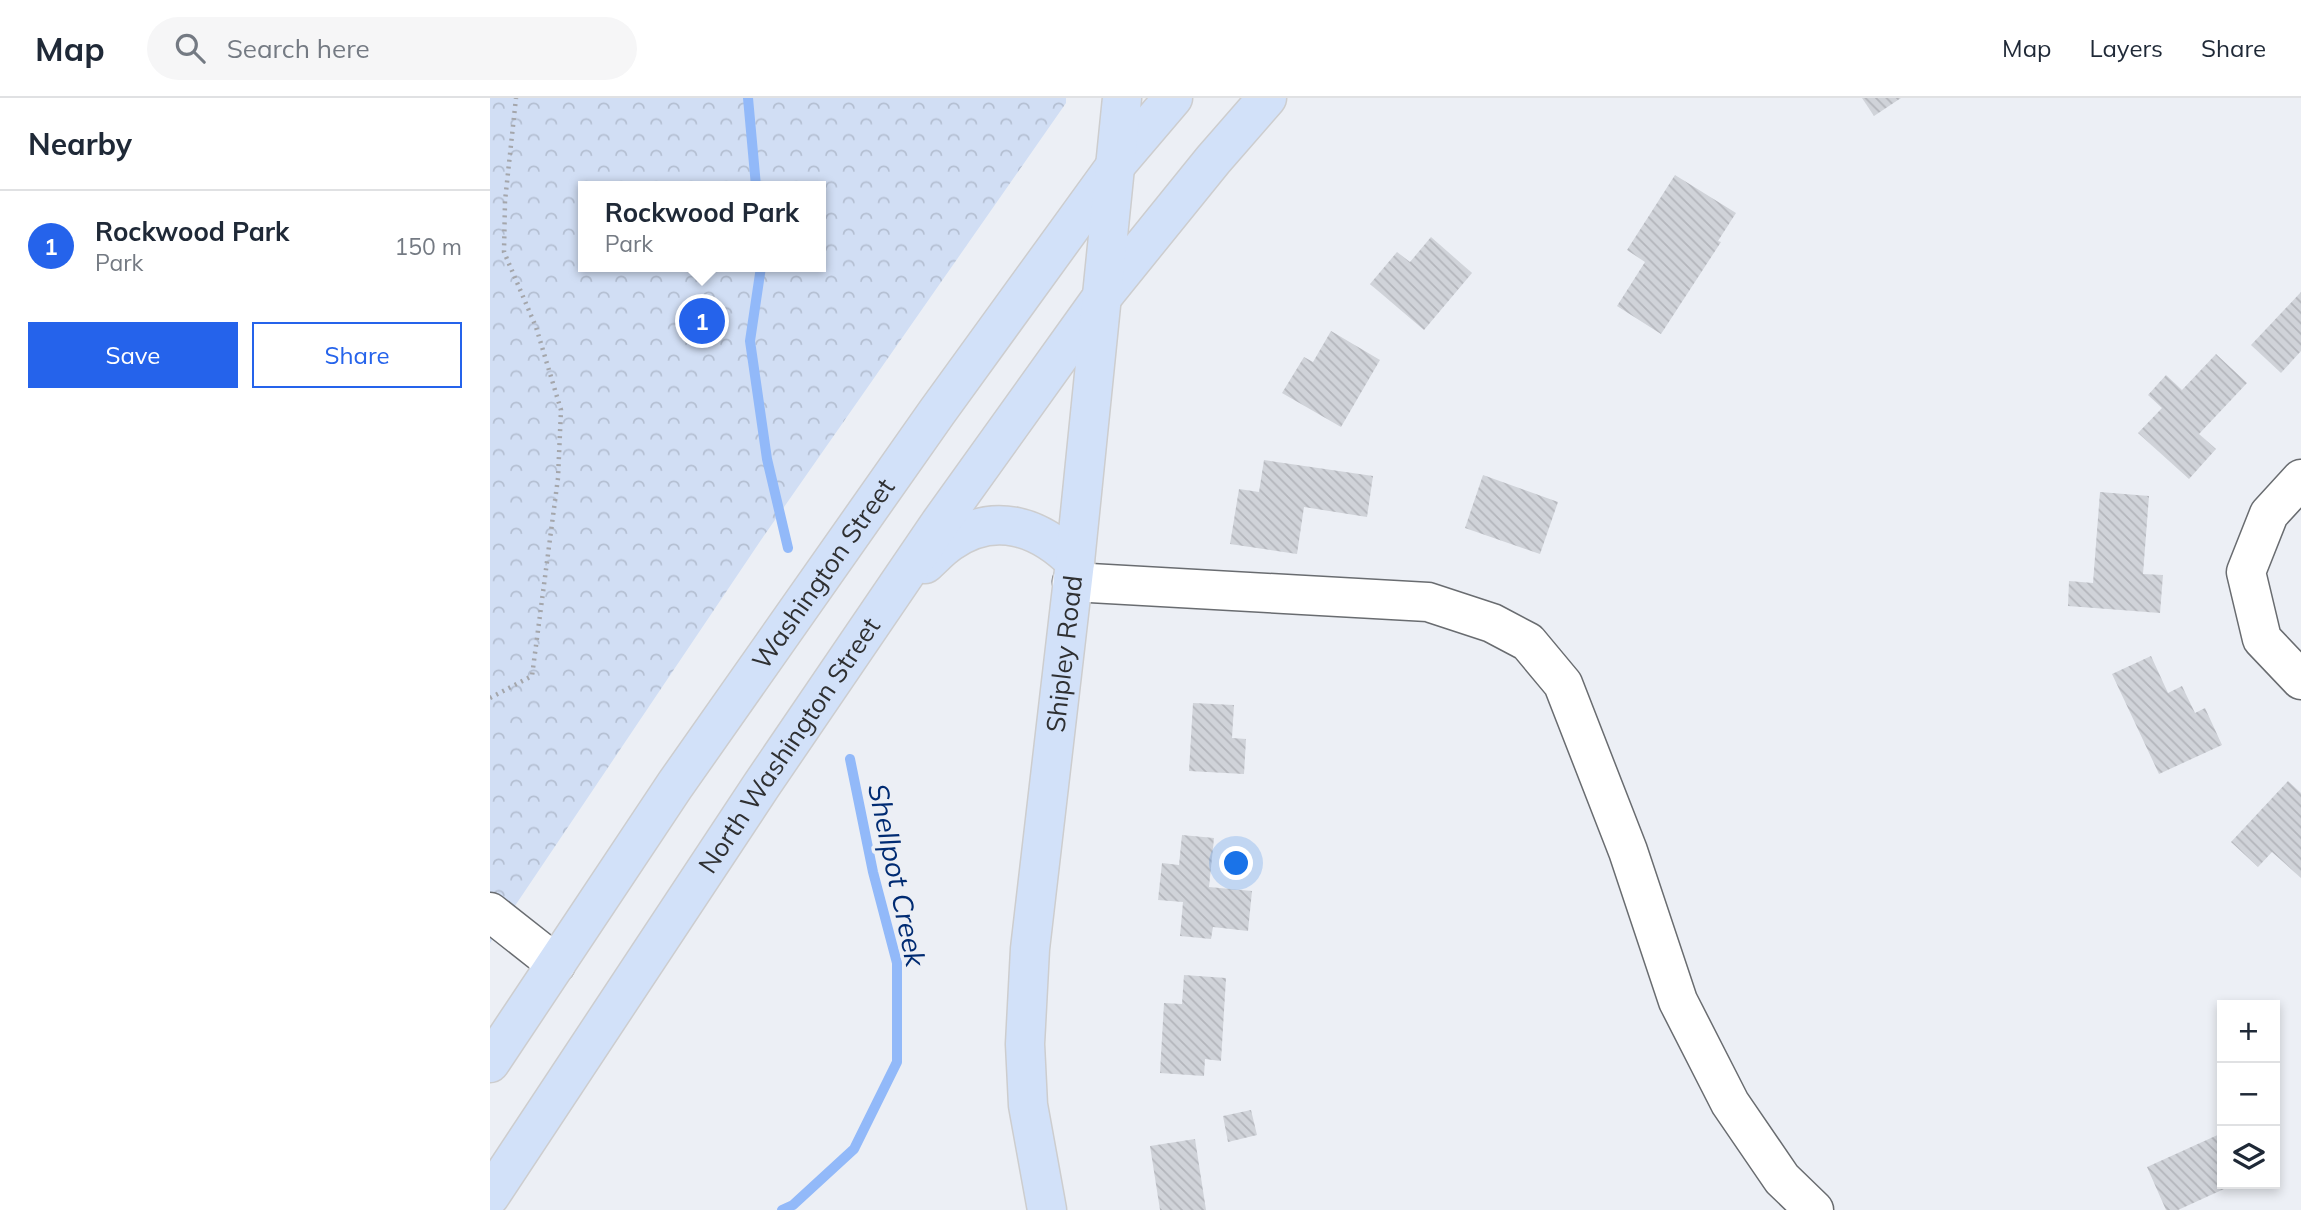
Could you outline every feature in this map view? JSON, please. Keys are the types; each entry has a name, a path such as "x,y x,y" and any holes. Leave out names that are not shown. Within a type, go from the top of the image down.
{"main road":[{"name":"Shipley Road","path":"1047,1210 1028,1105 1025,1044 1030,949 1073,572 1122,98"},
{"name":"Washington Street","path":"490,1063 667,796 779,636 1116,165 1173,98"},
{"path":"1100,301 1213,160 1267,98"},
{"name":"North Washington Street","path":"490,1196 940,523 1100,301"},
{"path":"885,605 950,542 981,526 1011,526 1037,534 1058,546 1073,572"}],"street":[{"path":"2301,479 2269,514 2246,572 2262,639 2301,680"},
{"path":"1073,572 1428,602 1492,623 1528,642 1563,684 1628,851 1678,1000 1730,1103 1782,1179 1814,1210"},
{"path":"490,912 556,964"}],"path":[{"path":"490,698 532,676 558,478 561,410 536,327 504,251 505,201 516,98"}],"green space":[{"path":"490,98 1066,98 1066,103 761,540 490,943"}],"building":[{"path":"1862,98 1901,98 1874,116"},
{"path":"1675,175 1736,213 1718,241 1721,242 1661,334 1617,306 1645,262 1627,250"},
{"path":"1431,237 1472,273 1424,330 1370,284 1397,252 1410,262"},
{"path":"2301,292 2301,351 2281,373 2251,345"},
{"path":"1331,331 1380,360 1341,427 1282,393 1304,357 1313,362"},
{"path":"2216,354 2247,383 2199,434 2216,449 2189,479 2138,433 2162,408 2148,395 2166,375 2182,390"},
{"path":"1264,460 1373,476 1367,517 1304,507 1297,554 1230,544 1239,489 1259,492"},
{"path":"1483,475 1558,502 1540,554 1465,528"},
{"path":"2100,492 2149,496 2143,574 2163,575 2160,613 2068,606 2069,581 2093,583"},
{"path":"2151,656 2168,693 2182,686 2195,713 2205,708 2222,745 2159,774 2112,674"},
{"path":"1193,703 1234,705 1232,738 1246,739 1244,774 1189,771"},
{"path":"2288,781 2301,793 2301,878 2272,852 2258,867 2231,842"},
{"path":"1182,835 1214,838 1209,887 1252,891 1248,931 1213,927 1211,939 1180,936 1183,902 1158,900 1162,863 1179,865"},
{"path":"1184,975 1226,978 1221,1061 1205,1059 1204,1076 1160,1073 1164,1003 1182,1004"},
{"path":"1251,1110 1257,1135 1228,1142 1223,1116"},
{"path":"2217,1135 2217,1189 2224,1189 2178,1210 2166,1210 2147,1167"},
{"path":"1195,1139 1206,1210 1160,1210 1150,1146"}],"waterway":[{"name":"Shellpot Creek","path":"748,98 756,181"},
{"name":"Shellpot Creek","path":"760,272 750,341 767,459 788,548"},
{"name":"Shellpot Creek","path":"782,1210 793,1205 854,1149 897,1062 897,963 873,872 850,759"}],"place":[{"name":"Rockwood Park","path":"702,321"}]}
